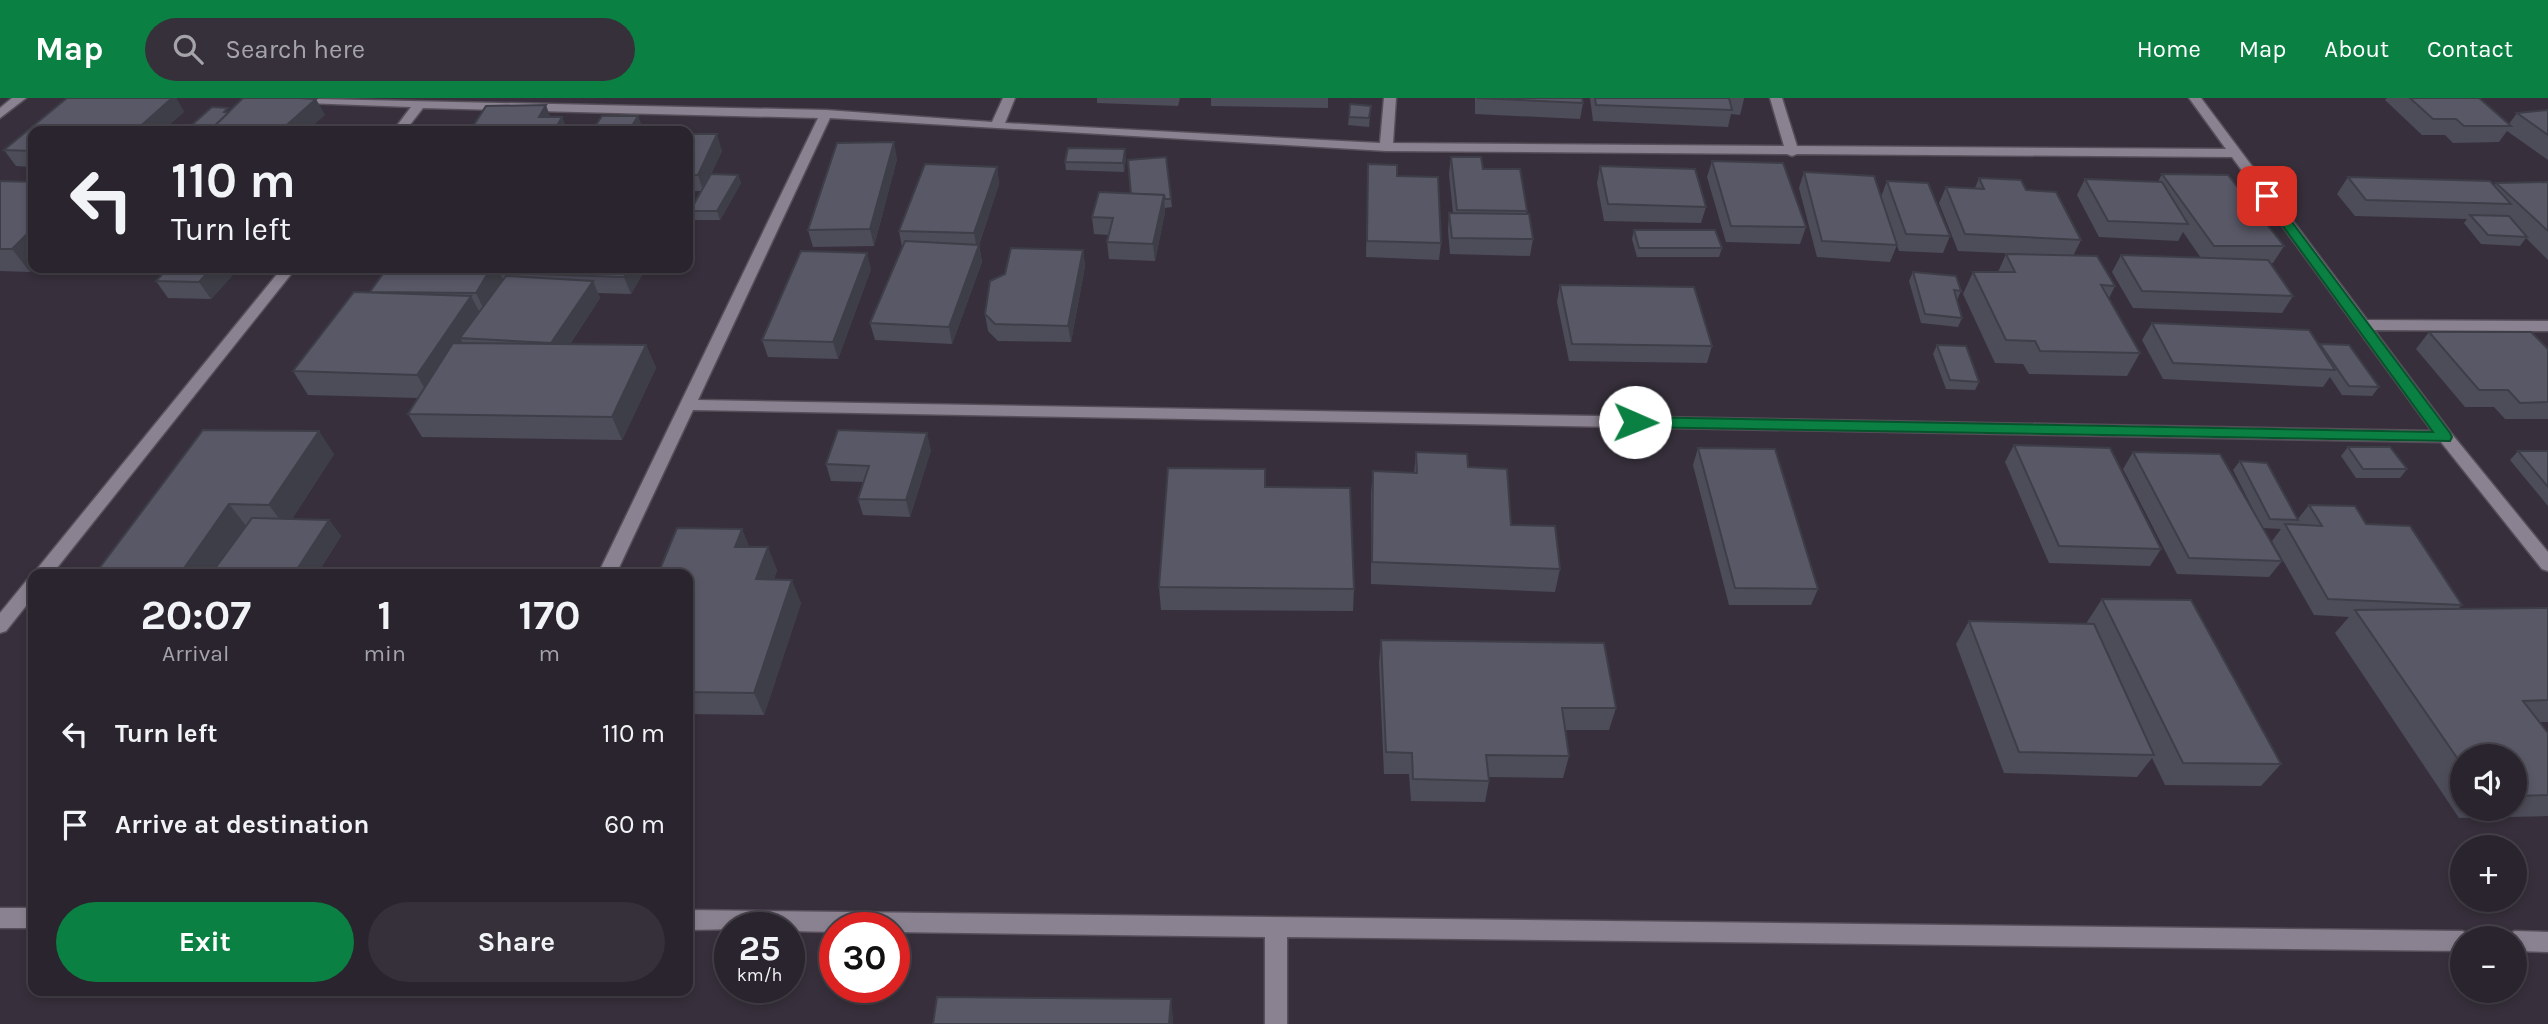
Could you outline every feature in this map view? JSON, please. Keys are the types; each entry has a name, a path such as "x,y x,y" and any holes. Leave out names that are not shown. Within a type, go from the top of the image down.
{"street":[{"path":"0,114 20,98"},
{"path":"279,98 420,104 638,103 1386,147 1792,152 2235,153"},
{"path":"997,126 1009,98"},
{"path":"1386,147 1390,98"},
{"path":"1776,98 1792,152"},
{"path":"2195,98 2445,437 2548,564"},
{"path":"403,126 420,104"},
{"path":"609,569 826,114"},
{"path":"46,569 285,273"},
{"path":"2361,325 2548,326"},
{"path":"686,405 2445,437"},
{"path":"0,626 28,591"},
{"path":"0,918 28,918"},
{"path":"693,920 2450,941"},
{"path":"1276,929 1276,1024"},
{"path":"2527,942 2548,942"}],"building":[{"path":"67,98 172,98 141,126 33,126"},
{"path":"243,98 316,99 286,126 214,126"},
{"path":"1477,98 1582,98 1583,103"},
{"path":"1595,98 1729,98 1732,110 1596,105"},
{"path":"2410,98 2479,98 2511,126 2464,126 2456,119 2433,119"},
{"path":"1350,104 1371,106 1369,118 1349,117"},
{"path":"546,105 539,117 562,117 557,126 473,126 486,106"},
{"path":"212,107 228,108 224,112 228,113 214,126 191,126"},
{"path":"2548,110 2548,135 2517,113"},
{"path":"602,116 638,116 632,126 595,126"},
{"path":"28,130 28,151 4,150"},
{"path":"693,134 717,134 698,175 693,175"},
{"path":"894,142 870,229 808,230 837,143"},
{"path":"1068,148 1125,149 1123,163 1065,162"},
{"path":"1166,157 1171,199 1165,199 1164,195 1131,194 1128,160"},
{"path":"1451,157 1481,157 1483,169 1520,169 1527,211 1457,210"},
{"path":"1712,161 1783,163 1806,227 1731,226"},
{"path":"925,164 997,167 974,233 899,231"},
{"path":"1368,164 1397,165 1397,176 1438,177 1441,243 1367,241"},
{"path":"1600,166 1695,169 1706,207 1608,204"},
{"path":"1804,172 1874,176 1897,245 1822,241"},
{"path":"711,174 738,175 717,211 693,211 693,206"},
{"path":"2162,174 2228,175 2284,246 2214,246"},
{"path":"2348,177 2490,181 2511,204 2366,200"},
{"path":"1979,178 2021,180 2026,190 2056,192 2081,240 1965,234 1946,187 1984,189"},
{"path":"2085,179 2162,182 2188,224 2108,221"},
{"path":"0,181 28,182 28,233 12,249 0,249"},
{"path":"1887,181 1928,183 1950,236 1906,234"},
{"path":"2548,182 2548,231 2496,183"},
{"path":"1099,192 1164,195 1153,244 1107,242 1113,218 1092,217"},
{"path":"1449,213 1529,214 1533,239 1452,238"},
{"path":"2470,215 2509,216 2527,237 2488,235"},
{"path":"1634,230 1715,230 1722,248 1639,248"},
{"path":"905,241 979,245 949,327 870,323"},
{"path":"1011,248 1083,250 1068,326 995,324 985,314 990,281 1005,274"},
{"path":"801,251 867,253 833,342 762,340"},
{"path":"2006,254 2097,256 2115,286 2101,285 2140,353 2040,351 2035,341 2006,340 1973,272 2015,272"},
{"path":"2121,255 2268,260 2293,296 2142,291"},
{"path":"1913,272 1956,276 1961,291 1954,290 1962,318 1925,314"},
{"path":"163,273 207,273 199,282 156,281"},
{"path":"383,273 488,273 476,293 370,292"},
{"path":"500,273 627,273 624,277"},
{"path":"506,276 593,281 551,343 460,338"},
{"path":"1560,285 1694,287 1712,346 1572,344"},
{"path":"354,292 471,296 417,375 293,371"},
{"path":"2152,323 2309,330 2335,370 2173,363"},
{"path":"2429,332 2531,332 2548,349 2548,402 2520,403 2508,390 2479,390"},
{"path":"453,343 646,345 612,417 408,414"},
{"path":"2320,344 2349,345 2379,387 2349,386"},
{"path":"1937,345 1966,346 1979,382 1950,380"},
{"path":"203,430 319,431 269,505 229,504 184,569 99,569"},
{"path":"838,430 927,433 906,500 858,499 869,466 826,464"},
{"path":"2014,445 2110,448 2161,549 2059,546"},
{"path":"2348,447 2390,447 2407,469 2363,469"},
{"path":"1698,448 1775,449 1818,589 1735,588"},
{"path":"2518,451 2548,451 2548,487"},
{"path":"1416,452 1467,454 1468,467 1507,469 1511,525 1555,526 1560,569 1372,562 1373,471 1417,473"},
{"path":"2133,452 2220,454 2282,561 2189,558"},
{"path":"2240,461 2267,463 2298,520 2270,519"},
{"path":"1168,468 1265,469 1265,487 1350,488 1354,589 1159,587"},
{"path":"2309,505 2355,506 2366,524 2410,526 2462,605 2328,599 2285,524 2322,526"},
{"path":"252,518 329,520 297,569 215,569"},
{"path":"677,528 742,529 735,547 768,547 756,579 792,580 754,693 693,692 693,569 660,569"},
{"path":"2102,599 2191,600 2281,764 2183,763"},
{"path":"2548,608 2548,700 2523,701 2548,733 2548,795 2527,796 2527,744 2450,744 2450,748 2355,610"},
{"path":"1969,621 2094,624 2154,755 2019,752"},
{"path":"1381,640 1604,643 1616,708 1562,708 1569,756 1486,755 1489,781 1413,779 1412,753 1386,752"},
{"path":"937,997 1171,999 1169,1024 933,1024"}],"route":[{"path":"1635,422 2445,437 2267,196"}]}
